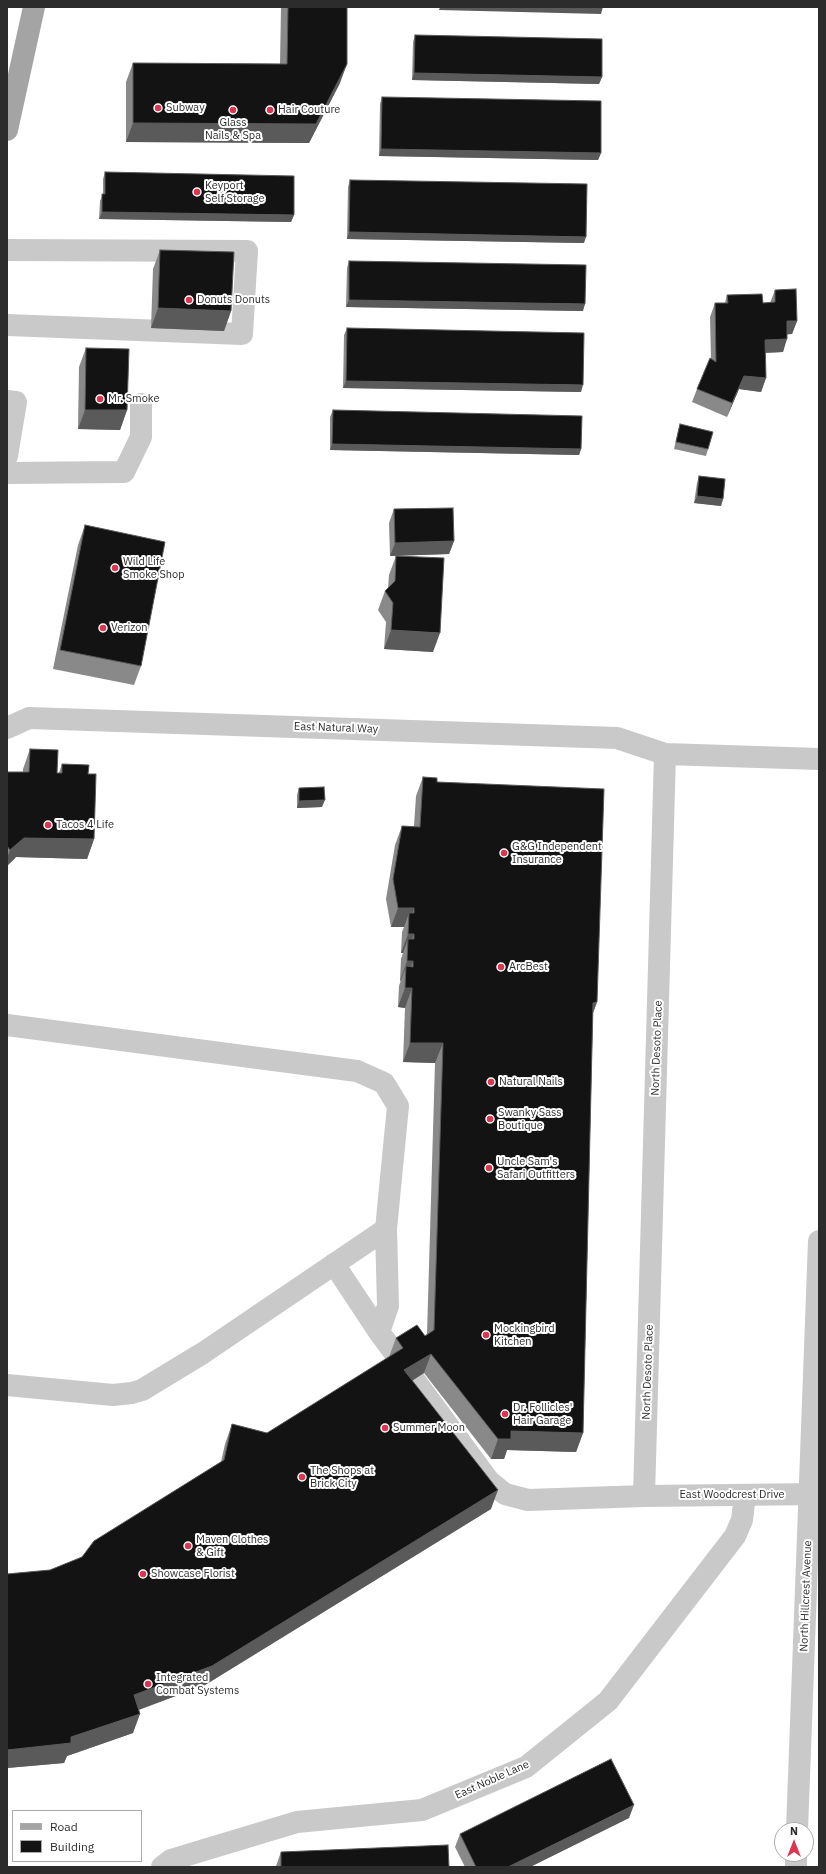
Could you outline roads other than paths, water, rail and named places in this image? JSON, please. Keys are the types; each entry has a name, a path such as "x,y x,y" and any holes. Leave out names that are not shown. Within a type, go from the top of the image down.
{"main road":[{"path":"7,130 34,7"}],"street":[{"path":"22,7 28,31"},
{"path":"7,250 247,251 242,334 7,325"},
{"path":"7,402 16,402 7,456"},
{"path":"7,473 124,472 141,437 141,404"},
{"name":"East Natural Way","path":"7,728 29,718 617,738 665,754"},
{"path":"665,754 819,759"},
{"name":"North Desoto Place","path":"644,1496 665,754"},
{"path":"7,1025 357,1071 384,1083 398,1106 386,1229 388,1306 379,1332"},
{"path":"7,1385 113,1395 132,1393 142,1390 203,1353 386,1229"},
{"name":"North Hillcrest Avenue","path":"797,1822 815,1494 819,1241"},
{"name":"East Woodcrest Drive","path":"334,1264 379,1332 489,1482 506,1494 528,1500 644,1496 815,1494"},
{"name":"East Noble Lane","path":"162,1867 172,1860 297,1822 422,1810 526,1767 608,1701 735,1536 742,1520 745,1495"}],"place":[{"name":"Subway","path":"158,108"},
{"name":"Glass Nails & Spa","path":"233,110"},
{"name":"Hair Couture","path":"270,110"},
{"name":"Keyport Self Storage","path":"197,192"},
{"name":"Donuts Donuts","path":"189,300"},
{"name":"Mr. Smoke","path":"100,399"},
{"name":"Wild Life Smoke Shop","path":"115,568"},
{"name":"Verizon","path":"103,628"},
{"name":"Tacos 4 Life","path":"48,825"},
{"name":"G&G Independent Insurance","path":"504,853"},
{"name":"ArcBest","path":"501,967"},
{"name":"Natural Nails","path":"491,1082"},
{"name":"Swanky Sass Boutique","path":"490,1119"},
{"name":"Uncle Sam's Safari Outfitters","path":"489,1168"},
{"name":"Mockingbird Kitchen","path":"486,1335"},
{"name":"Dr. Follicles' Hair Garage","path":"505,1414"},
{"name":"Summer Moon","path":"385,1428"},
{"name":"The Shops at Brick City","path":"302,1477"},
{"name":"Maven Clothes & Gift","path":"188,1546"},
{"name":"Showcase Florist","path":"143,1574"},
{"name":"Integrated Combat Systems","path":"148,1684"}]}
